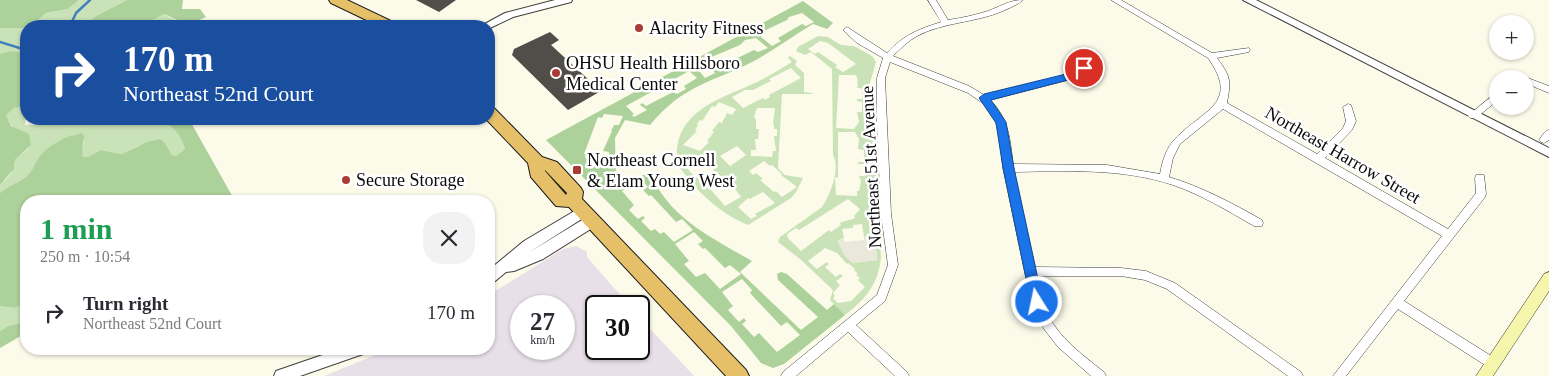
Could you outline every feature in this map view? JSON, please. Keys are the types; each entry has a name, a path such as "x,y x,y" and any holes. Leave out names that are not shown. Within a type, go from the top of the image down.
{"highway":[{"path":"336,0 378,20"},
{"path":"495,118 536,161 537,174 562,201 582,211 740,376"}],"main road":[{"path":"1484,376 1549,278"}],"street":[{"path":"495,22 513,13 567,0"},
{"path":"932,0 946,23"},
{"path":"887,58 899,45 914,34 946,23 985,14 1019,0"},
{"path":"1115,0 1128,3 1211,56 1222,71 1226,83 1222,104 1176,142 1168,158 1164,178"},
{"path":"1248,0 1549,153"},
{"path":"847,30 857,40 887,58 954,83 984,98 1001,122 1008,168 1032,271 1037,302 1044,321 1055,337 1100,376"},
{"path":"1211,56 1246,50"},
{"name":"Northeast 51st Avenue","path":"787,376 881,298 893,265 886,214 882,124 881,78 887,58"},
{"path":"984,98 1069,77 1084,68"},
{"path":"1534,84 1549,90"},
{"path":"1473,116 1489,102"},
{"name":"Northeast Harrow Street","path":"1222,104 1448,234"},
{"path":"1318,159 1348,130 1351,121 1348,107"},
{"path":"1008,168 1096,168 1164,178 1206,195 1258,223"},
{"path":"1339,376 1448,234 1482,194 1480,178"},
{"path":"495,274 538,255 582,211"},
{"path":"1032,271 1121,272 1146,276 1171,286 1297,376"},
{"path":"1397,302 1492,363"},
{"path":"849,326 903,376"},
{"path":"281,376 341,355"}],"shaded area":[{"path":"868,236 875,239 877,260 853,263 845,256 838,243 841,238 844,238 844,242 864,240 864,237"},
{"path":"576,246 587,252 587,257 620,295 585,295 585,360 650,360 650,329 694,376 324,376 375,355 495,355 495,291 563,249"}],"green space":[{"path":"0,0 79,0 68,9 46,13 38,20 20,20 20,28 0,28"},
{"path":"79,0 127,0 90,20 36,20 46,13 68,9"},
{"path":"127,0 183,0 182,9 200,9 206,17 199,20 177,20 164,14 154,20 90,20"},
{"path":"803,1 833,23 827,29 813,24 754,61 698,86 674,101 650,125 625,120 615,138 616,183 651,173 658,189 680,214 708,235 752,261 740,272 801,330 818,317 778,280 777,274 781,272 787,274 827,310 834,304 845,315 784,364 773,368 761,363 731,326 546,140","holes":["802,13 814,22 806,26 802,24 778,38 781,41 772,46 761,37 765,34 766,30 787,20 789,17","756,38 768,48 758,52 754,50 713,70 715,73 705,78 696,67 702,61 740,45 745,40","689,71 697,78 684,86 686,89 677,94 673,92 646,106 642,103 640,105 647,110 634,117 632,115 634,114 626,106","604,114 623,116 619,125 614,125 603,151 609,152 605,163 585,158 586,154 584,154 598,117 602,118","640,179 648,187 643,190 649,196 651,195 676,222 682,219 693,230 674,242 664,232 660,234 655,229 651,231 641,221 645,218 643,216 638,219 629,210 634,205 622,191","694,232 703,241 698,244 703,249 705,248 725,268 730,265 741,274 720,289 705,273 696,277 684,264 689,261 675,244","742,279 752,290 750,293 781,326 787,322 800,335 777,352 759,333 754,337 742,324 746,321 744,318 739,322 728,310 733,306 722,292"]},
{"path":"164,14 176,20 154,20"},
{"path":"0,28 20,28 20,54 10,51 0,54"},
{"path":"818,36 828,37 841,45 854,46 872,56 876,62 870,83 881,258 877,276 870,290 845,315 830,300 833,290 800,259 778,242 780,237 822,207 831,189 836,167 833,155 832,69 811,52 805,55 796,51 798,47","holes":["820,41 828,43 856,64 843,72 835,67 837,65 818,52 815,54 808,49","839,75 855,75 858,86 856,87 862,89 862,99 857,99 857,101 862,102 862,112 857,112 859,122 854,129 836,128","838,132 855,132 859,139 858,149 864,150 864,162 858,162 858,164 864,164 865,176 859,176 861,181 857,196 836,195 835,178 838,177","848,199 860,209 854,216 855,218 840,223 841,225 831,232 829,230 801,251 788,238 787,234 796,228 799,230","862,224 864,237 875,238 877,260 853,263 845,256 838,241 844,238 842,229 853,228 853,225","825,248 837,253 847,264 855,269 858,274 856,275 860,278 858,280 865,287 851,301 838,303 833,298 835,296 833,293 840,285 836,281 843,276 840,274 836,277 825,267 829,264 827,262 817,269 808,261"]},
{"path":"10,51 20,52 20,106 14,108 6,115 11,126 29,134 31,145 15,160 14,169 0,185 0,54"},
{"path":"790,56 797,61 795,65 804,73 804,92 813,94 782,94 778,168 785,175 803,178 791,198 748,225 723,211 694,185 679,165 677,148 687,123 696,114 718,99 760,81 792,62 788,58","holes":["791,68 801,78 769,95 770,97 765,100 763,98 743,108 732,97 745,90 753,90 771,81 769,79","719,102 736,109 732,115 727,113 722,123 719,122 712,131 714,132 707,141 709,142 700,151 683,145 697,131 695,130 697,124 700,120 702,121 712,106 715,107","757,108 775,108 773,124 774,129 777,129 777,136 774,136 776,151 773,151 772,157 751,156 751,150 756,150 755,139 758,139 759,129 756,129 756,119 754,118","737,146 746,155 730,166 720,156","701,154 707,159 705,161 715,168 713,170 732,185 741,197 725,206 712,191 702,184 703,182 692,174 684,164","764,161 770,166 772,165 781,175 797,187 782,197 760,180 763,179 756,173 753,175 749,171","763,192 775,203 755,214 757,216 751,219 738,207 748,198 750,199"]},
{"path":"20,105 20,125 169,125 177,131 185,149 176,156 172,155 165,143 140,145 122,154 101,150 88,157 83,157 81,152 84,142 76,134 46,150 29,175 0,193 0,185 13,171 15,160 29,148 26,133 13,127 6,115 8,111"},
{"path":"168,125 192,125 232,195 20,195 20,306 14,308 0,306 0,193 27,176 46,149 70,136 82,133 84,136 83,157 88,157 101,150 122,154 147,142 160,139 165,143 172,155 176,156 185,149 175,130"},
{"path":"0,306 14,308 20,306 20,323 8,326 0,331"},
{"path":"20,323 20,336 0,348 0,331 8,326"}],"building":[{"path":"416,0 456,0 439,12"},
{"name":"OHSU Health Hillsboro Medical Center","path":"550,32 559,40 551,45 601,91 568,110 512,55 514,49"}],"waterway":[{"path":"73,20 76,13 90,0"},
{"path":"0,42 20,48"}],"place":[{"name":"Alacrity Fitness","path":"639,28"},
{"name":"OHSU Health Hillsboro Medical Center","path":"556,73"},
{"name":"Northeast Cornell & Elam Young West","path":"577,170"},
{"name":"Secure Storage","path":"346,180"}],"route":[{"path":"1037,302 1032,271 1008,168 1001,122 984,98 1069,77 1084,68"}]}
